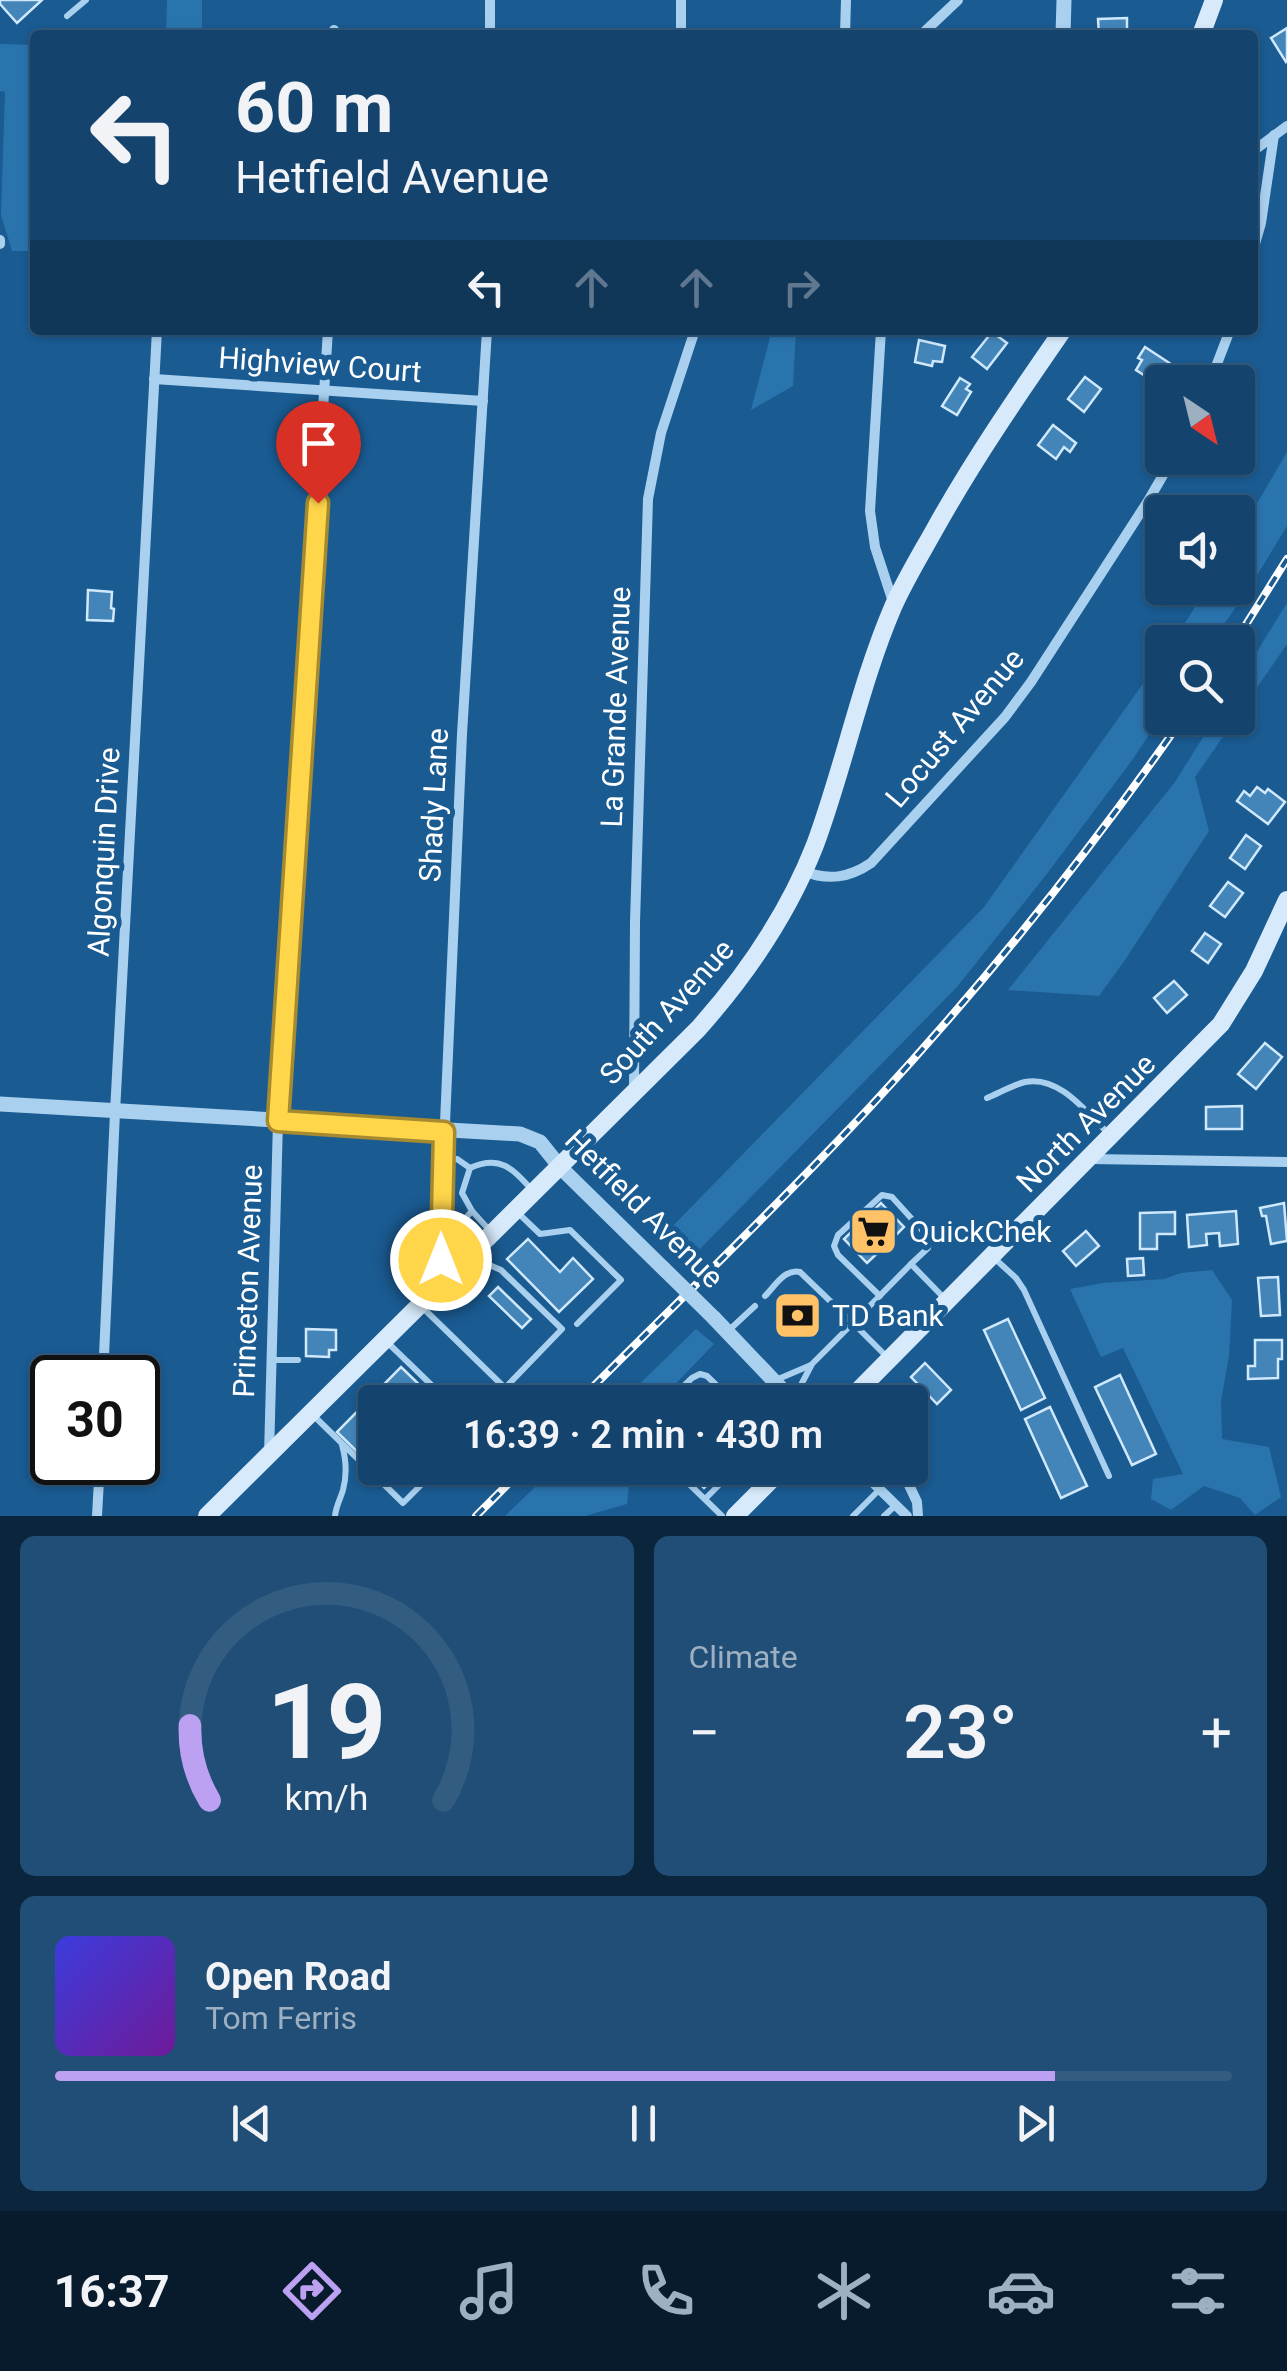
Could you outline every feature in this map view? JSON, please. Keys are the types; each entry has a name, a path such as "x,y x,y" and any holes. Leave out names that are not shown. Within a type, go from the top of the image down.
{"main road":[{"path":"1203,30 1214,0"},
{"name":"South Avenue","path":"208,1516 698,1029 761,949 786,908 814,846 894,606 972,464 1059,335"},
{"name":"North Avenue","path":"873,1385 890,1360 1221,1024 1264,953 1287,900"},
{"path":"1264,953 1287,947"},
{"path":"746,1512 769,1485"}],"street":[{"path":"490,0 490,30"},
{"path":"681,0 681,30"},
{"path":"846,0 846,30"},
{"path":"926,30 958,0"},
{"path":"1063,30 1064,0"},
{"path":"1258,147 1287,126"},
{"path":"1258,233 1274,135"},
{"name":"Algonquin Drive","path":"105,1355 156,335"},
{"name":"Princeton Avenue","path":"269,1456 278,1121 328,335"},
{"name":"Shady Lane","path":"442,1282 440,1237 462,734 487,335"},
{"name":"La Grande Avenue","path":"634,1091 648,499 661,433 693,335"},
{"path":"881,335 870,510 875,547 894,606"},
{"path":"1217,365 1228,335"},
{"name":"Highview Court","path":"154,379 482,401"},
{"name":"Locust Avenue","path":"803,871 836,878 871,864 1006,717 1163,475"},
{"name":"Hetfield Avenue","path":"0,1104 520,1134 540,1142 560,1167 776,1383"},
{"path":"1090,1159 1287,1162"},
{"path":"97,1516 99,1485"},
{"path":"876,1485 907,1516"},
{"path":"910,1485 918,1502 918,1516"}],"lane":[{"path":"67,16 86,0"},
{"path":"987,1098 1028,1081 1049,1084 1068,1094 1112,1136"},
{"path":"444,1158 457,1159 470,1168"},
{"path":"492,1233 462,1193 470,1168 483,1162 500,1162 534,1192"},
{"path":"776,1383 812,1364 880,1296 912,1264 928,1248 930,1239 892,1196 882,1195 838,1235 834,1246 880,1296"},
{"path":"515,1210 540,1234 570,1230 621,1280 577,1324"},
{"path":"440,1237 454,1231 472,1211"},
{"path":"420,1304 505,1388 562,1329 501,1270 472,1252"},
{"path":"992,1256 1024,1290 1109,1476"},
{"path":"912,1264 947,1301"},
{"path":"765,1296 788,1272 800,1272 890,1360"},
{"path":"728,1332 755,1306"},
{"path":"385,1340 431,1385"},
{"path":"271,1360 298,1360"},
{"path":"802,1385 812,1364"},
{"path":"685,1385 700,1374 717,1385"},
{"path":"310,1413 358,1459"},
{"path":"334,1516 344,1487 346,1460 342,1444"},
{"path":"385,1485 403,1503 421,1485"},
{"path":"690,1485 722,1516"},
{"path":"704,1499 718,1485"},
{"path":"853,1516 880,1489"},
{"path":"884,1516 896,1505"}],"shaded area":[{"path":"167,0 202,0 202,30 166,30"},
{"path":"0,44 30,45 30,251 12,251 1,215 5,92 0,91"},
{"path":"771,335 796,335 793,386 751,410"},
{"path":"1287,452 1287,526 1255,579 1255,507"},
{"path":"1287,603 1287,644 1255,690 1255,655"},
{"path":"1196,605 1237,605 1224,625 1184,625"},
{"path":"1145,681 1145,735 1149,735 957,987 694,1255 663,1236 984,907"},
{"path":"1204,735 1224,735 1195,777 1209,831 1099,996 1008,990 1175,782"},
{"path":"1212,1270 1232,1300 1229,1356 1221,1401 1222,1439 1269,1447 1281,1497 1255,1515 1240,1498 1204,1486 1171,1510 1151,1499 1153,1479 1183,1474 1123,1348 1101,1357 1070,1289"},
{"path":"696,1329 714,1344 674,1385 638,1385"},
{"path":"537,1485 629,1485 627,1504 585,1516 505,1516"}],"building":[{"path":"0,0 42,0 17,23"},
{"path":"1127,18 1127,30 1099,30 1098,19"},
{"path":"1287,28 1287,61 1286,62 1271,38"},
{"path":"990,335 1007,343 987,369 972,357"},
{"path":"919,340 945,346 942,362 933,361 932,366 915,362"},
{"path":"1145,347 1171,364 1145,365 1145,376 1136,370 1142,360 1138,358"},
{"path":"1085,377 1101,389 1084,412 1068,399"},
{"path":"960,378 970,384 966,389 971,392 957,415 942,406"},
{"path":"1053,425 1076,443 1070,452 1064,447 1056,459 1038,445"},
{"path":"88,590 112,592 113,621 87,620"},
{"path":"1257,787 1265,793 1268,789 1285,802 1268,824 1237,801 1244,791 1250,796"},
{"path":"1246,835 1261,846 1245,869 1230,858"},
{"path":"1228,882 1243,893 1225,917 1210,906"},
{"path":"1205,933 1221,944 1208,963 1192,951"},
{"path":"1174,981 1187,995 1167,1013 1154,998"},
{"path":"1265,1043 1282,1057 1256,1089 1238,1074"},
{"path":"1242,1106 1242,1129 1206,1129 1206,1107"},
{"name":"QuickChek","path":"881,1203 904,1227 893,1238 895,1241 867,1263 844,1239"},
{"path":"1284,1203 1287,1241 1271,1244 1266,1216 1262,1216 1260,1208"},
{"path":"1236,1211 1238,1244 1220,1246 1219,1233 1206,1234 1207,1245 1189,1247 1187,1215"},
{"path":"1175,1212 1175,1234 1157,1234 1157,1249 1140,1249 1140,1213"},
{"path":"1086,1231 1099,1246 1076,1266 1063,1251"},
{"path":"528,1239 560,1272 573,1258 593,1279 559,1312 507,1259"},
{"path":"1143,1258 1144,1275 1128,1276 1127,1259"},
{"path":"1278,1277 1280,1315 1261,1316 1258,1278"},
{"path":"498,1287 531,1319 522,1328 489,1296"},
{"path":"1008,1319 1045,1398 1021,1410 984,1330"},
{"path":"306,1329 336,1330 336,1350 329,1350 329,1357 306,1356"},
{"path":"1255,1340 1282,1340 1278,1378 1248,1379 1248,1366 1255,1366"},
{"path":"925,1363 951,1390 937,1404 928,1395 928,1385 919,1385 911,1377"},
{"path":"401,1367 420,1385 383,1385"},
{"path":"1120,1375 1156,1454 1132,1465 1095,1387"},
{"path":"1050,1407 1087,1486 1061,1498 1025,1419"},
{"path":"358,1411 358,1453 337,1432"}],"railway":[{"path":"1246,625 1287,559"},
{"path":"595,1385 798,1182 912,1061 1033,918 1171,735"},
{"path":"476,1516 507,1485"}],"place":[{"name":"QuickChek","path":"874,1232"},
{"name":"TD Bank","path":"797,1316"}],"route":[{"path":"318,503 278,1121 444,1132 441,1260"}]}
